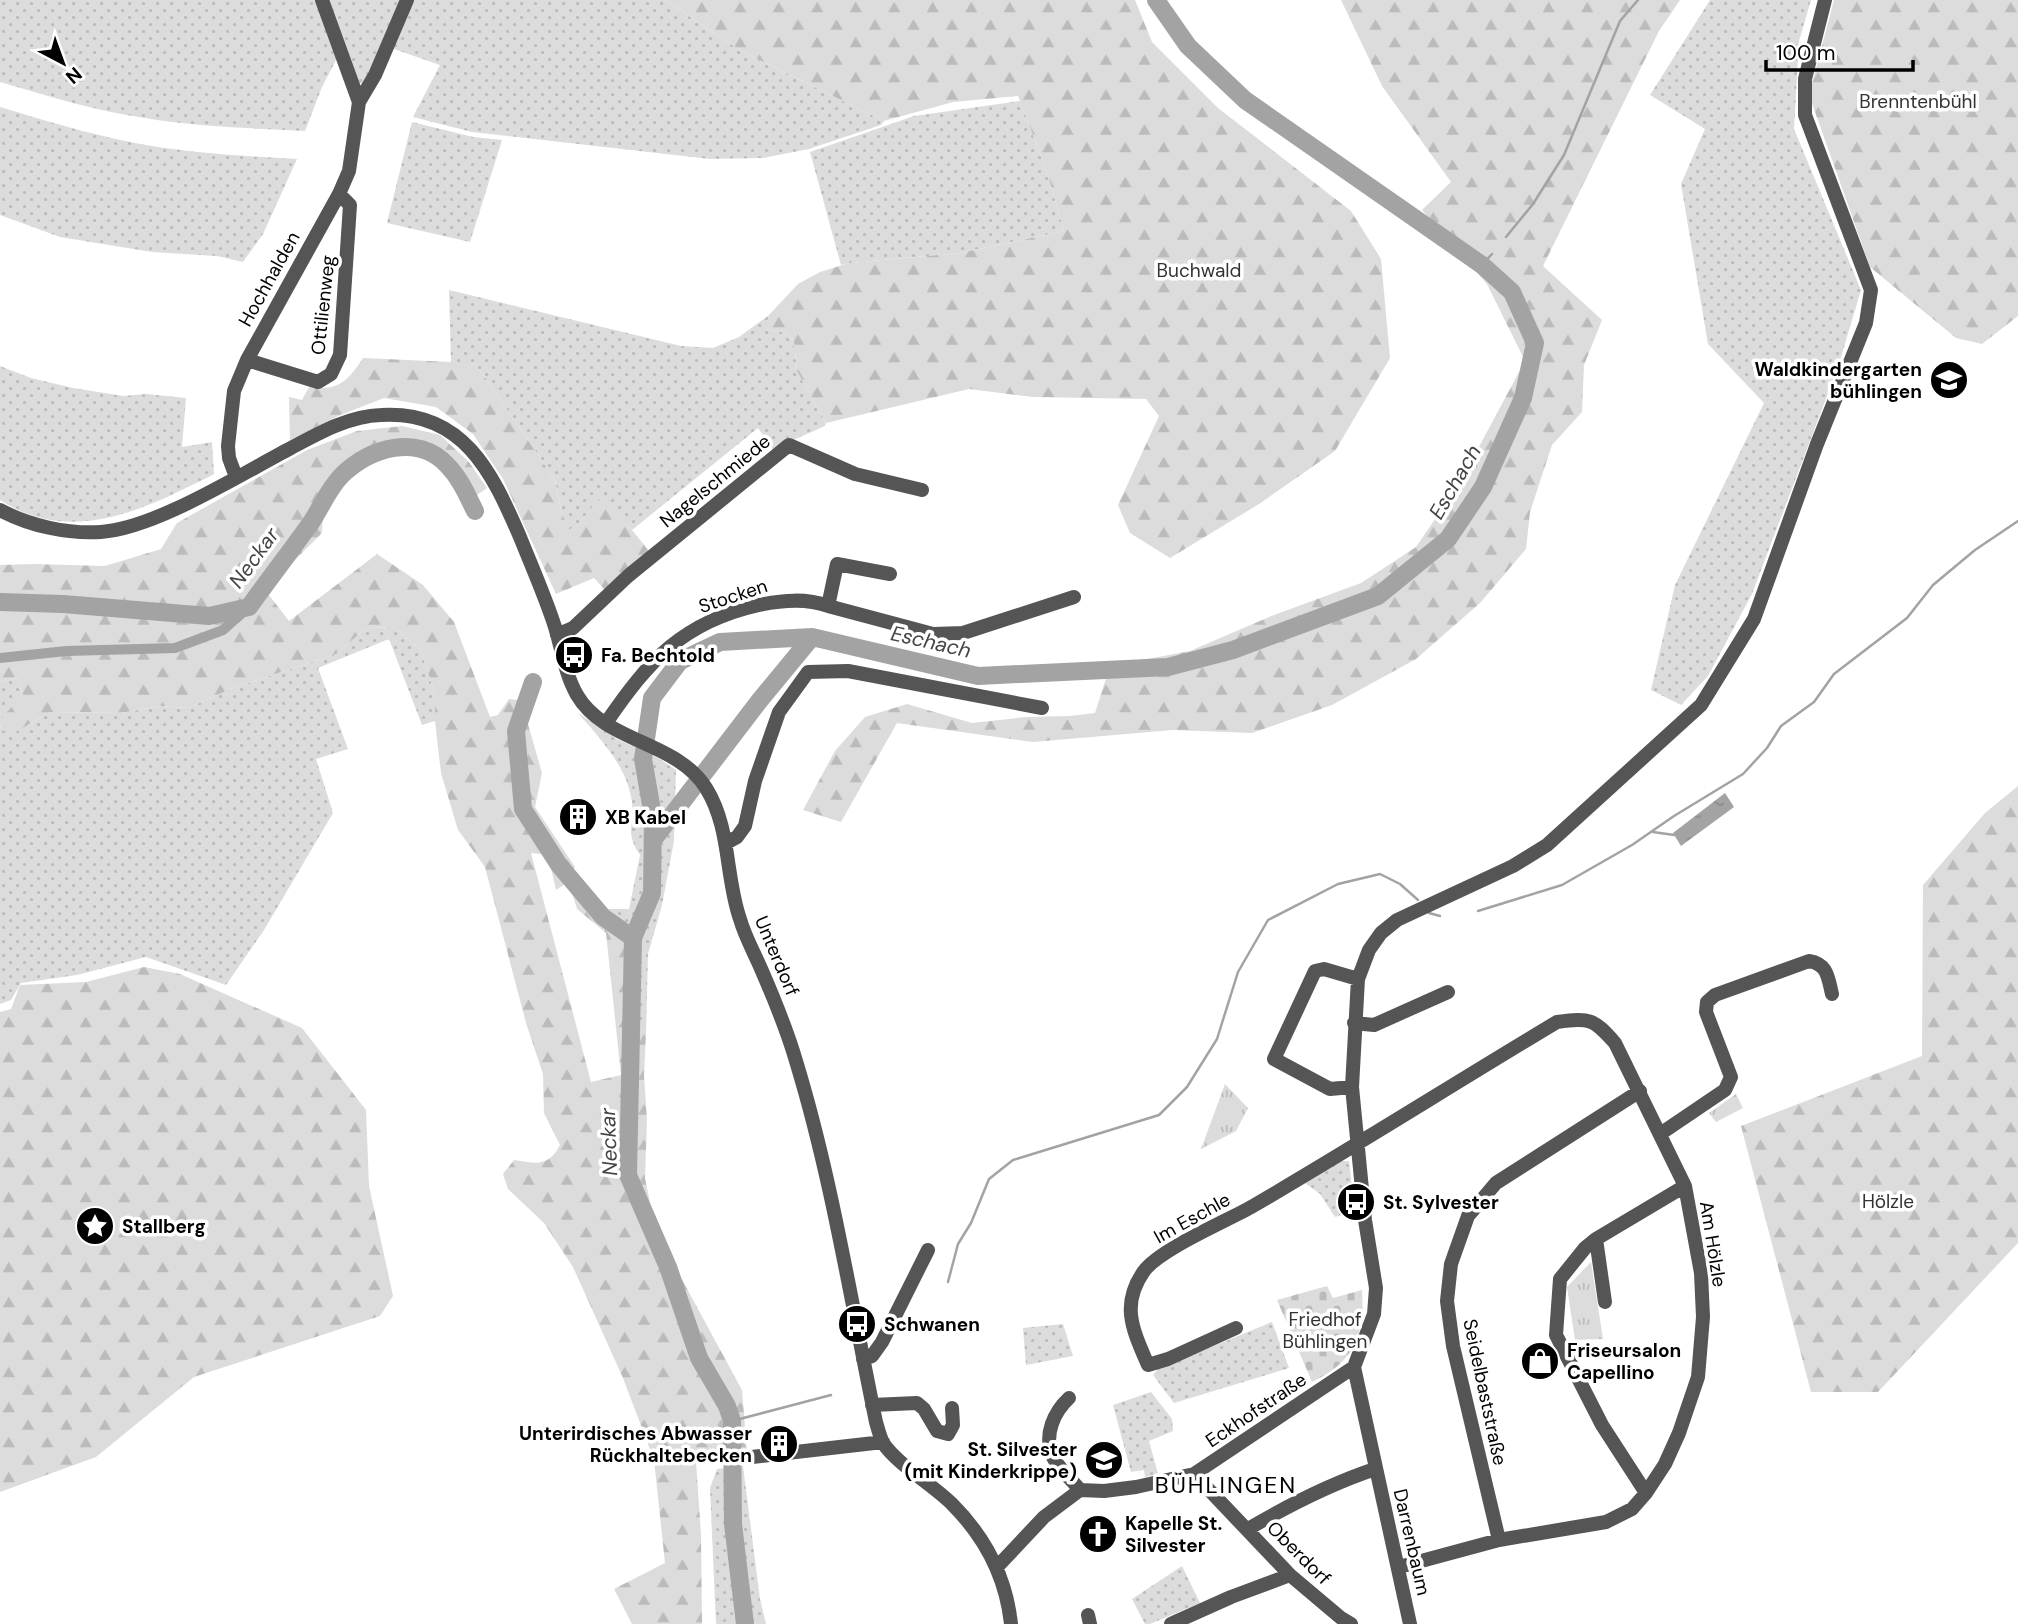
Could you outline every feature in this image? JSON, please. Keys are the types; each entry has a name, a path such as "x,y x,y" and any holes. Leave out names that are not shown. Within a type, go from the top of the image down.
{"street":[{"path":"322,0 359,103"},
{"path":"359,103 375,75 407,0"},
{"path":"1354,1367 1374,1314 1376,1288 1352,1087 1358,979 1369,950 1381,933 1397,920 1513,866 1547,845 1701,705 1754,619 1817,444 1866,323 1871,290 1805,115 1805,79 1825,0"},
{"name":"Hochhalden","path":"236,477 228,446 234,391 247,360 339,194 349,171 359,103"},
{"name":"Ottilienweg","path":"247,360 318,382 331,374 336,367 342,343 350,205 339,194"},
{"name":"Unterdorf","path":"0,510 30,523 71,532 101,532 164,514 298,444 354,419 384,414 422,419 462,439 482,461 496,484 542,590 567,674 578,698 606,723 657,749 702,783 719,813 739,918 779,1011 797,1064 832,1205 872,1405 883,1443"},
{"name":"Nagelschmiede","path":"557,635 573,628 628,576 789,445 855,474 922,490"},
{"path":"828,606 837,564 890,574"},
{"name":"Stocken","path":"606,723 648,668 673,642 700,625 736,611 781,600 815,601 933,634 962,633 1074,597"},
{"path":"726,843 737,837 744,826 755,781 779,712 808,671 848,671 1042,708"},
{"path":"1660,1134 1725,1090 1731,1077 1706,1013 1707,1002 1716,995 1809,961 1819,962 1825,969 1832,994"},
{"path":"1352,1087 1330,1089 1274,1059 1315,971 1324,969 1358,979"},
{"path":"1354,1023 1374,1025 1448,992"},
{"name":"Am Hölzle","path":"1358,1145 1404,1113 1557,1022 1583,1019 1599,1025 1615,1043 1685,1186 1701,1273 1703,1317 1698,1377 1665,1464 1632,1509 1606,1522 1499,1540 1399,1567"},
{"name":"Seidelbaststraße","path":"1499,1540 1453,1346 1447,1301 1451,1264 1468,1216 1496,1183 1640,1091"},
{"name":"Im Eschle","path":"1236,1328 1168,1359 1148,1365 1129,1317 1135,1286 1146,1268 1159,1256 1240,1214 1358,1145"},
{"path":"1646,1493 1602,1425 1556,1335 1560,1279 1595,1239 1685,1186"},
{"path":"1595,1239 1605,1302"},
{"path":"863,1359 872,1356 882,1342 928,1250"},
{"name":"Darrenbaum","path":"1354,1367 1410,1624"},
{"name":"Eckhofstraße","path":"1080,1490 1104,1491 1136,1487 1194,1474 1354,1367"},
{"path":"997,1567 1044,1517 1080,1490 1052,1456 1049,1436 1058,1409 1069,1398"},
{"path":"872,1405 917,1403 937,1430 948,1434 953,1425 952,1408"},
{"path":"752,1457 883,1443 953,1504 980,1536 1005,1586 1011,1624"},
{"name":"Darrenbaum","path":"1248,1529 1293,1503 1342,1480 1375,1469"},
{"name":"Oberdorf","path":"1194,1474 1290,1575 1341,1618 1352,1624"},
{"path":"1171,1624 1231,1597 1290,1575"}],"green space":[{"path":"0,0 318,0 337,58 305,131 205,125 127,115 72,103 0,82"},
{"path":"326,0 404,0 365,83 359,84"},
{"path":"410,0 665,0 743,52 884,121 881,125 809,149 763,158 710,159 472,132 413,117 440,65 391,48"},
{"name":"Buchwald","path":"665,0 1135,0 1152,42 1218,108 1351,211 1381,259 1390,358 1335,451 1259,504 1170,558 1130,533 1118,505 1159,416 1146,399 1033,397 969,389 826,423 797,371 794,342 784,332 765,329 769,315 798,284 820,272 849,263 960,253 1064,231 1047,172 1020,101 1018,96 953,102 884,121 743,52"},
{"path":"1341,0 1680,0 1659,31 1543,266 1602,320 1584,365 1582,412 1552,445 1530,512 1526,549 1480,603 1416,659 1332,705 1252,733 1173,730 1033,742 897,723 841,822 803,810 835,751 865,717 907,704 972,723 1095,713 1110,666 1190,651 1274,615 1361,583 1416,547 1459,484 1525,361 1487,284 1422,210 1451,182 1382,86"},
{"path":"1710,0 1811,0 1799,41 1794,129 1861,290 1838,367 1752,594 1708,676 1681,705 1651,690 1675,585 1764,403 1708,344 1681,184 1705,129 1650,95"},
{"name":"Brenntenbühl","path":"1834,0 2018,0 2018,316 1982,344 1956,338 1870,267 1809,95"},
{"path":"1020,101 1047,172 1064,231 960,253 841,265 810,152 914,116"},
{"path":"0,107 151,146 214,154 297,159 263,234 243,262 217,256 152,252 60,237 0,215"},
{"path":"412,122 473,137 502,140 470,242 387,223"},
{"path":"449,290 681,346 713,348 739,337 769,315 766,329 784,332 794,342 797,371 826,423 825,426 789,442 775,453 758,428 632,530 598,500 579,524 568,531 555,480 483,374 473,363 451,363"},
{"path":"363,358 473,363 555,480 568,530 579,524 598,499 632,530 650,552 604,589 594,578 556,594 503,479 473,434 436,407 384,398 338,416 290,440 289,397 302,400 309,387 328,388 341,383"},
{"path":"0,366 31,378 73,388 123,396 146,394 186,398 182,447 212,442 214,474 163,499 109,517 55,521 27,514 0,500"},
{"path":"402,426 440,435 469,462 487,488 468,501 434,456 406,449 373,456 352,470 323,508 322,533 265,590 289,621 377,554 423,585 454,622 490,717 498,715 509,699 525,701 528,724 542,773 535,807 575,867 565,884 556,890 548,855 531,853 591,1082 621,1075 606,933 577,909 571,890 582,879 627,938 630,1016 646,1033 645,1178 653,1217 679,1274 742,1390 747,1452 696,1462 701,1534 702,1624 632,1624 614,1589 665,1563 654,1460 623,1378 573,1267 544,1223 508,1189 503,1174 514,1160 535,1163 546,1161 560,1145 544,1113 543,1074 526,1023 485,867 458,830 441,773 435,695 421,650 394,627 366,628 336,654 233,688 188,708 160,706 121,713 50,712 14,733 0,730 3,716 23,696 17,678 0,682 0,565 105,566 161,549 177,523 307,450 357,431"},
{"path":"394,627 421,650 435,695 435,721 422,725 389,639 318,668 348,749 316,759 333,813 264,930 226,985 146,957 77,975 21,983 11,1000 0,1004 0,729 28,725 50,712 121,713 160,706 188,708 233,688 336,654 366,628"},
{"path":"17,678 23,696 3,717 0,729 0,682"},
{"path":"578,713 617,739 658,758 676,770 674,841 662,905 648,954 646,1033 630,1016 627,938 604,909 629,909 640,855 631,834 632,802 619,765"},
{"name":"Hölzle","path":"2018,786 2018,1243 1878,1392 1811,1392 1741,1126 1922,1056 1923,885 1985,813"},
{"path":"144,967 180,974 302,1028 366,1110 369,1186 393,1296 380,1316 194,1377 96,1457 0,1492 0,1012 11,1009 20,985 86,982"},
{"path":"1225,1084 1248,1108 1236,1131 1201,1149"},
{"path":"1736,1094 1743,1108 1716,1122 1709,1113"},
{"path":"1341,1161 1349,1161 1355,1211 1335,1217 1320,1194 1305,1183"},
{"path":"1591,1262 1603,1339 1575,1340 1567,1287"},
{"name":"Friedhof Bühlingen","path":"1327,1286 1333,1298 1362,1290 1359,1334 1354,1346 1338,1366 1312,1382 1277,1300"},
{"path":"1272,1322 1289,1368 1174,1403 1153,1375 1158,1369"},
{"path":"1063,1324 1073,1356 1026,1365 1023,1328"},
{"path":"1151,1392 1172,1419 1173,1431 1149,1441 1158,1474 1145,1477 1144,1470 1131,1472 1113,1405"},
{"path":"743,1466 760,1599 766,1624 716,1624 710,1488 717,1469"},
{"path":"1182,1566 1200,1603 1145,1624 1132,1599"}],"water":[{"path":"1725,793 1734,807 1681,846 1673,833"}],"waterway":[{"name":"Eschach","path":"633,938 652,893 653,816 643,759 652,698 680,661 720,642 812,637 978,676 1168,667 1233,650 1378,596 1448,539 1483,487 1523,398 1535,343 1512,292 1482,265 1245,100 1188,46 1156,0"},
{"path":"1506,237 1533,204 1564,155 1620,21 1638,0"},
{"path":"1482,265 1492,254"},
{"name":"Neckar","path":"0,602 63,604 209,616 249,607 310,524 337,480 366,458 394,448 422,449 435,455 456,475 475,511"},
{"path":"1478,911 1562,885 1632,845 1743,774 1767,748 1781,726 1814,702 1834,674 1907,618 1933,585 1975,550 2018,521"},
{"path":"0,658 66,651 175,648 223,630 249,607"},
{"name":"Eschach","path":"653,840 812,637"},
{"name":"Neckar","path":"533,682 516,731 523,809 559,865 603,917 633,938 628,1175 668,1267 699,1358 727,1406 732,1421 733,1524 745,1624"},
{"path":"1653,832 1674,835"},
{"path":"948,1282 958,1244 971,1223 989,1179 1013,1160 1159,1115 1187,1087 1217,1039 1238,972 1268,920 1338,884 1380,874 1400,884 1418,900"},
{"path":"1429,913 1440,916"},
{"path":"732,1421 831,1395"}],"place":[{"name":"Waldkindergarten bühlingen","path":"1949,380"},
{"name":"Fa. Bechtold","path":"574,655"},
{"name":"XB Kabel","path":"578,817"},
{"name":"St. Sylvester","path":"1356,1202"},
{"name":"Stallberg","path":"95,1226"},
{"name":"Schwanen","path":"857,1324"},
{"name":"Friseursalon Capellino","path":"1540,1361"},
{"name":"Unterirdisches Abwasser Rückhaltebecken","path":"779,1444"},
{"name":"St. Silvester (mit Kinderkrippe)","path":"1104,1460"},
{"name":"Kapelle St. Silvester","path":"1098,1534"}],"district":[{"name":"BÜHLINGEN","path":"1226,1485"}]}
